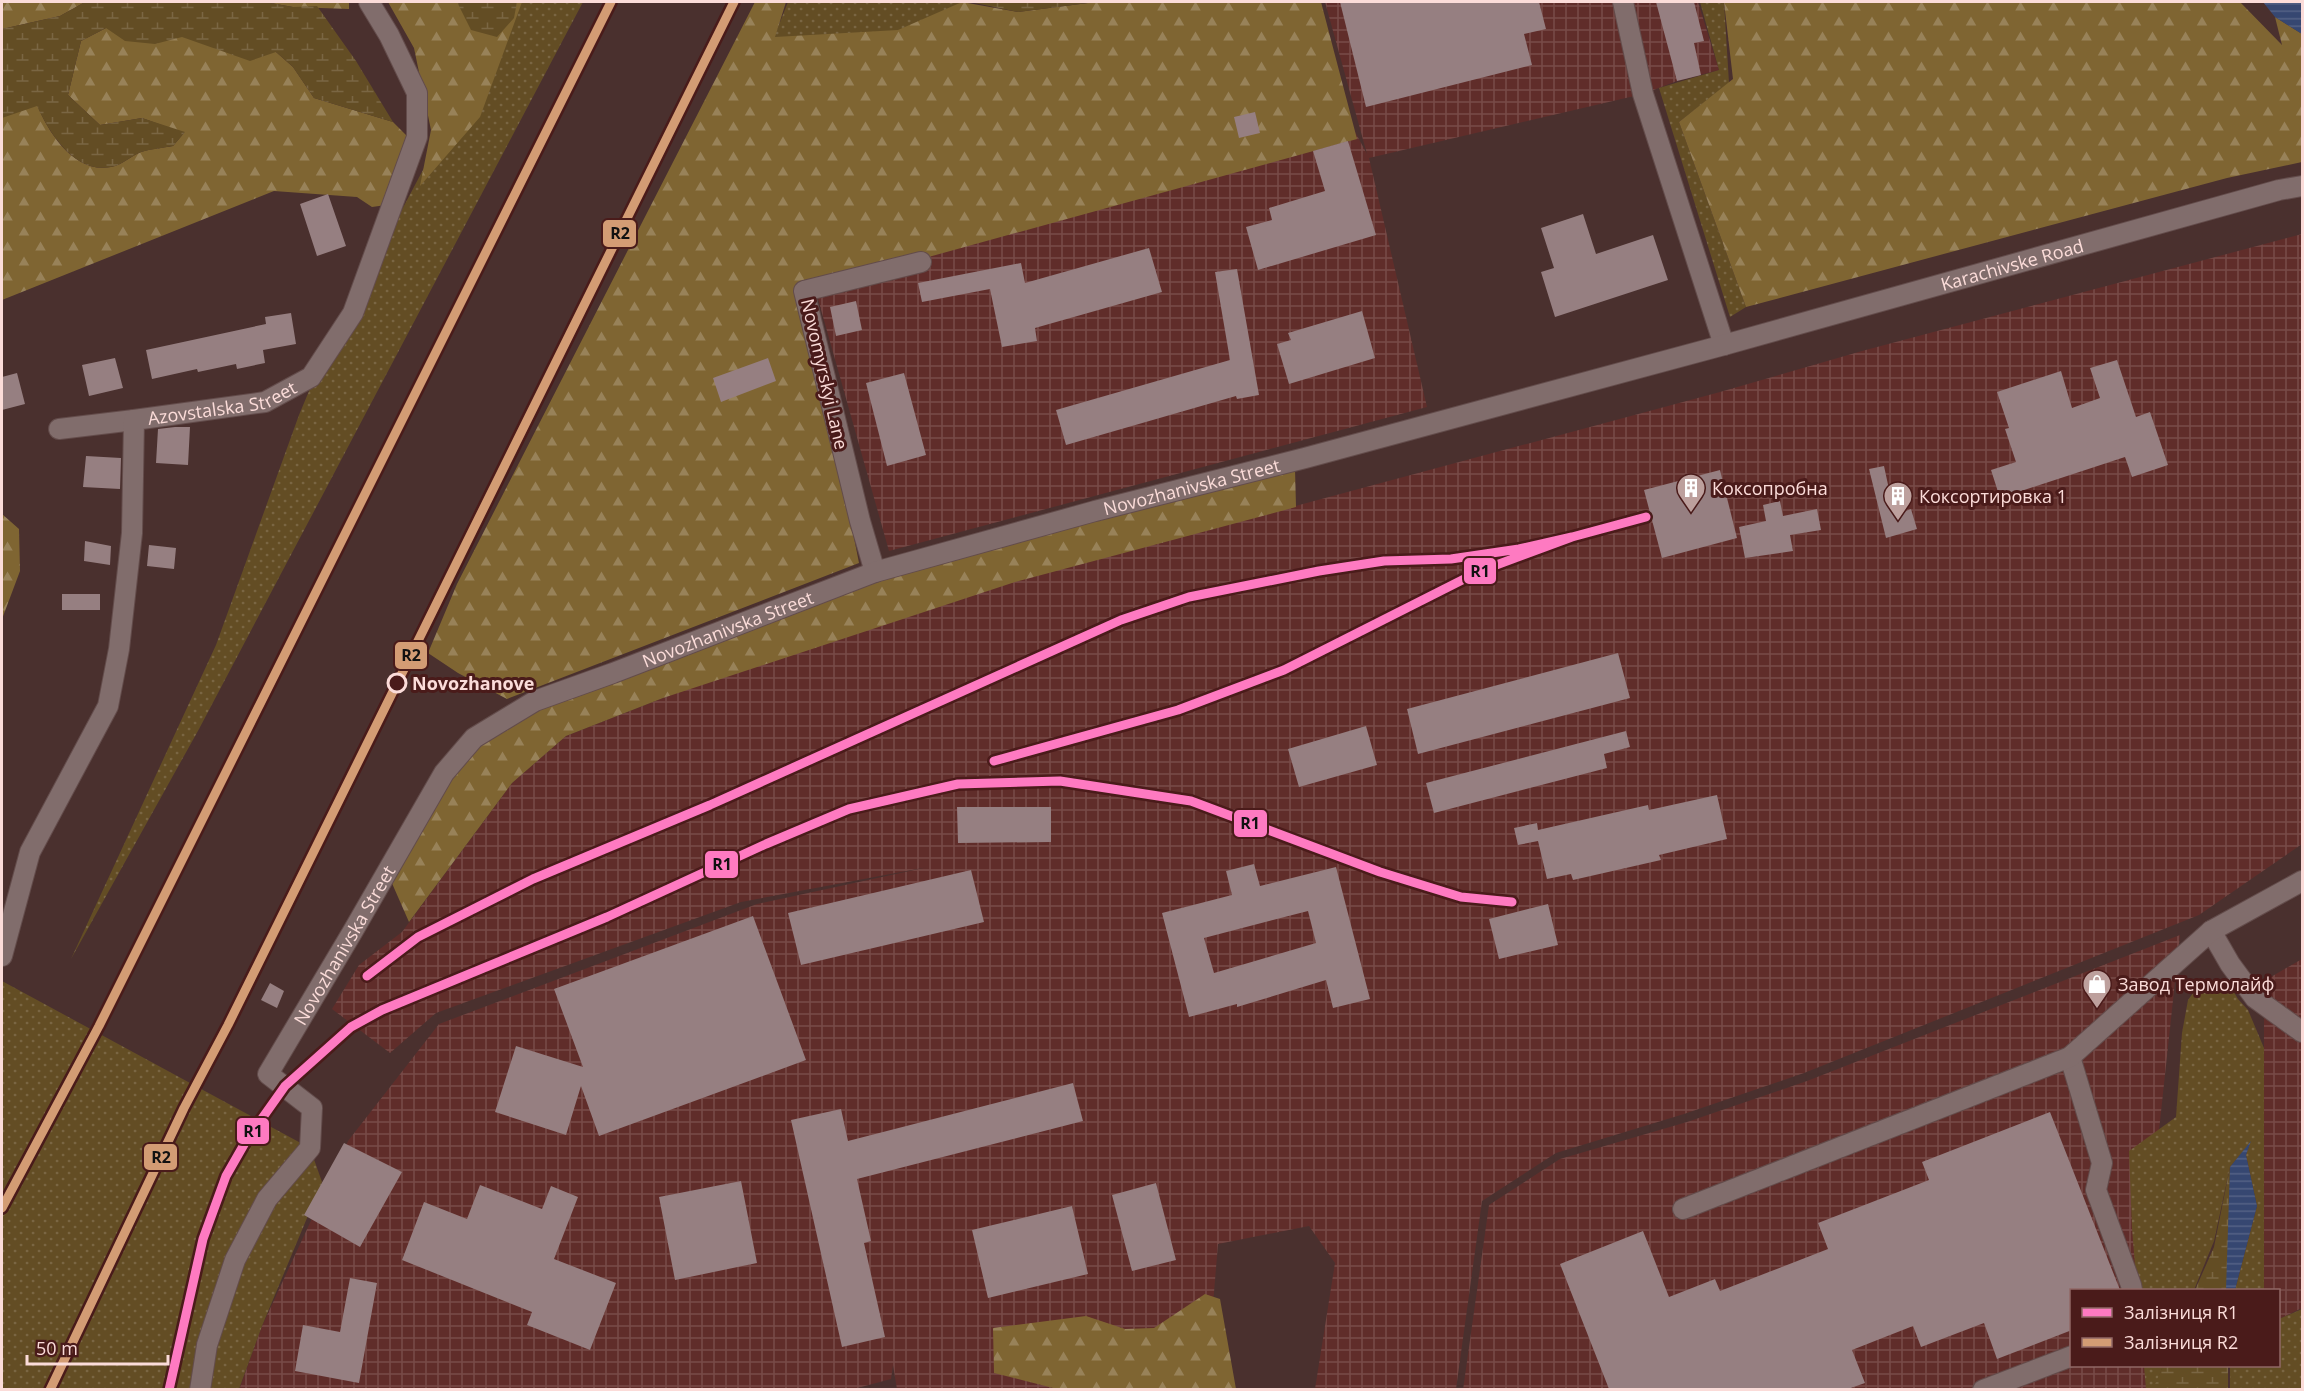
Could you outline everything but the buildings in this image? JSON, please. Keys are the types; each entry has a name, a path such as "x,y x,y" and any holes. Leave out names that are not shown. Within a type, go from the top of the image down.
{"street":[{"name":"Azovstalska Street","path":"2,956 30,852 108,706 120,649 132,533 134,420 265,402 311,377 352,313 417,137 417,93 389,35 369,2"},
{"path":"1623,2 1643,93 1724,345"},
{"name":"Karachivske Road","path":"1724,345 2302,186"},
{"name":"Novomyrskyi Lane","path":"875,572 860,521 804,291 921,262"},
{"name":"Novozhanivska Street","path":"200,1389 207,1345 235,1260 267,1199 309,1149 312,1108 268,1074 348,941 444,773 474,738 535,701 875,572 1095,511 1305,458 1724,345"},
{"path":"59,429 134,420"},
{"path":"1683,1209 2070,1057 2211,931 2302,881"},
{"path":"2211,931 2230,964 2255,998 2302,1032"},
{"path":"2070,1057 2102,1164 2097,1190 2132,1289"},
{"path":"1983,1389 2070,1357"}],"shaded area":[{"path":"1325,2 1698,2 1719,70 1677,81 1643,94 1369,158 1427,407 889,551 809,267 1354,130 1367,154"},
{"path":"2302,234 2302,844 2199,915 1804,1073 1684,1114 1556,1153 1482,1201 1456,1389 1315,1389 1335,1263 1309,1226 1218,1244 1206,1389 897,1389 893,1365 891,1379 850,1390 239,1390 262,1326 348,1141 439,1024 757,904 928,867 741,902 436,1013 390,1053 332,1009 359,965 402,932 512,783 566,736 732,671 1005,584"},
{"path":"2180,935 2145,1261 2146,1289 2070,1289 2070,1367 2147,1367 2147,1389 1463,1390 1489,1205 1560,1159 1687,1122 1807,1081"},
{"path":"2302,959 2302,1308 2280,1319 2280,1289 2264,1289 2264,981"}],"green space":[{"path":"2,2 85,2 60,16 2,29"},
{"path":"85,2 265,2 293,7 317,6 356,61 393,122 314,98 293,67 276,52 250,61 182,37 155,44 125,41 106,28 81,41 68,95 100,125 142,118 185,132 173,146 141,152 115,166 98,168 86,164 65,150 37,106 2,118 2,29 60,16"},
{"path":"265,2 349,2 349,9 293,7"},
{"path":"388,2 522,2 480,117 420,186 431,130 414,48"},
{"path":"457,2 517,2 514,18 497,37 471,30"},
{"path":"520,2 583,2 199,729 71,959 216,645 299,415 322,360 432,153"},
{"path":"755,2 786,2 775,37 898,30 962,2 1018,12 1096,2 1321,2 1357,139 805,291 859,563 507,699 458,673 428,653 457,584"},
{"path":"788,2 961,2 915,40 774,37"},
{"path":"970,2 1096,2 1018,12"},
{"path":"1700,2 1724,2 1729,83 1679,122 1746,307 1730,317 1659,88 1719,70"},
{"path":"1724,2 2240,2 2282,45 2275,17 2302,34 2302,162 2227,178 1746,307 1679,122 1733,79"},
{"path":"106,28 183,34 276,52 293,67 314,98 393,122 407,136 393,204 372,207 357,197 274,191 2,300 2,116 37,105 49,128 65,150 86,164 98,168 115,166 141,152 173,146 184,133 142,118 100,125 68,95 81,41"},
{"path":"1295,469 1296,507 1015,582 663,698 566,736 512,783 409,922 391,881 454,761 512,715 875,572"},
{"path":"2,514 19,529 20,571 2,619"},
{"path":"2,981 310,1148 322,1182 262,1326 239,1389 2,1389"},
{"path":"2210,985 2232,989 2248,1010 2264,1048 2264,1289 2235,1289 2257,1206 2246,1155 2250,1143 2230,1167 2214,1241 2194,1289 2137,1289 2129,1151 2176,1117 2182,1033 2188,1000 2196,989"},
{"path":"2230,1167 2229,1289 2195,1289 2214,1247"},
{"path":"1205,1294 1220,1299 1236,1389 1057,1389 994,1373 993,1328 1086,1316 1125,1329 1154,1328"},
{"path":"2302,1309 2302,1389 2230,1389 2230,1367 2280,1367 2280,1319"},
{"path":"2144,1367 2163,1367 2154,1389 2146,1389"},
{"path":"2163,1367 2228,1367 2228,1389 2153,1389"}],"water":[{"path":"2263,2 2302,2 2302,34 2275,17"},
{"path":"2251,1141 2246,1155 2257,1206 2235,1289 2226,1289 2230,1167"}],"rail line":[{"name":"R2","path":"2,1208 99,1026 611,2"},
{"name":"R2","path":"50,1390 184,1108 228,1025 734,2"},
{"name":"R1","path":"994,761 1178,710 1284,670 1480,571 1572,537 1646,517"},
{"name":"R1","path":"367,976 418,937 533,879 710,805 1121,620 1189,597 1319,571 1384,561 1451,559 1519,549 1572,537"},
{"name":"R1","path":"169,1390 203,1239 226,1176 246,1141 285,1086 351,1027 382,1010 607,917 766,844 849,809 958,784 1060,781 1191,801 1380,872 1461,897 1512,902"}],"place":[{"name":"Коксопробна","path":"1691,514"},
{"name":"Коксортировка 1","path":"1898,522"},
{"name":"Novozhanove","path":"397,683"},
{"name":"Завод Термолайф","path":"2097,1010"}]}
